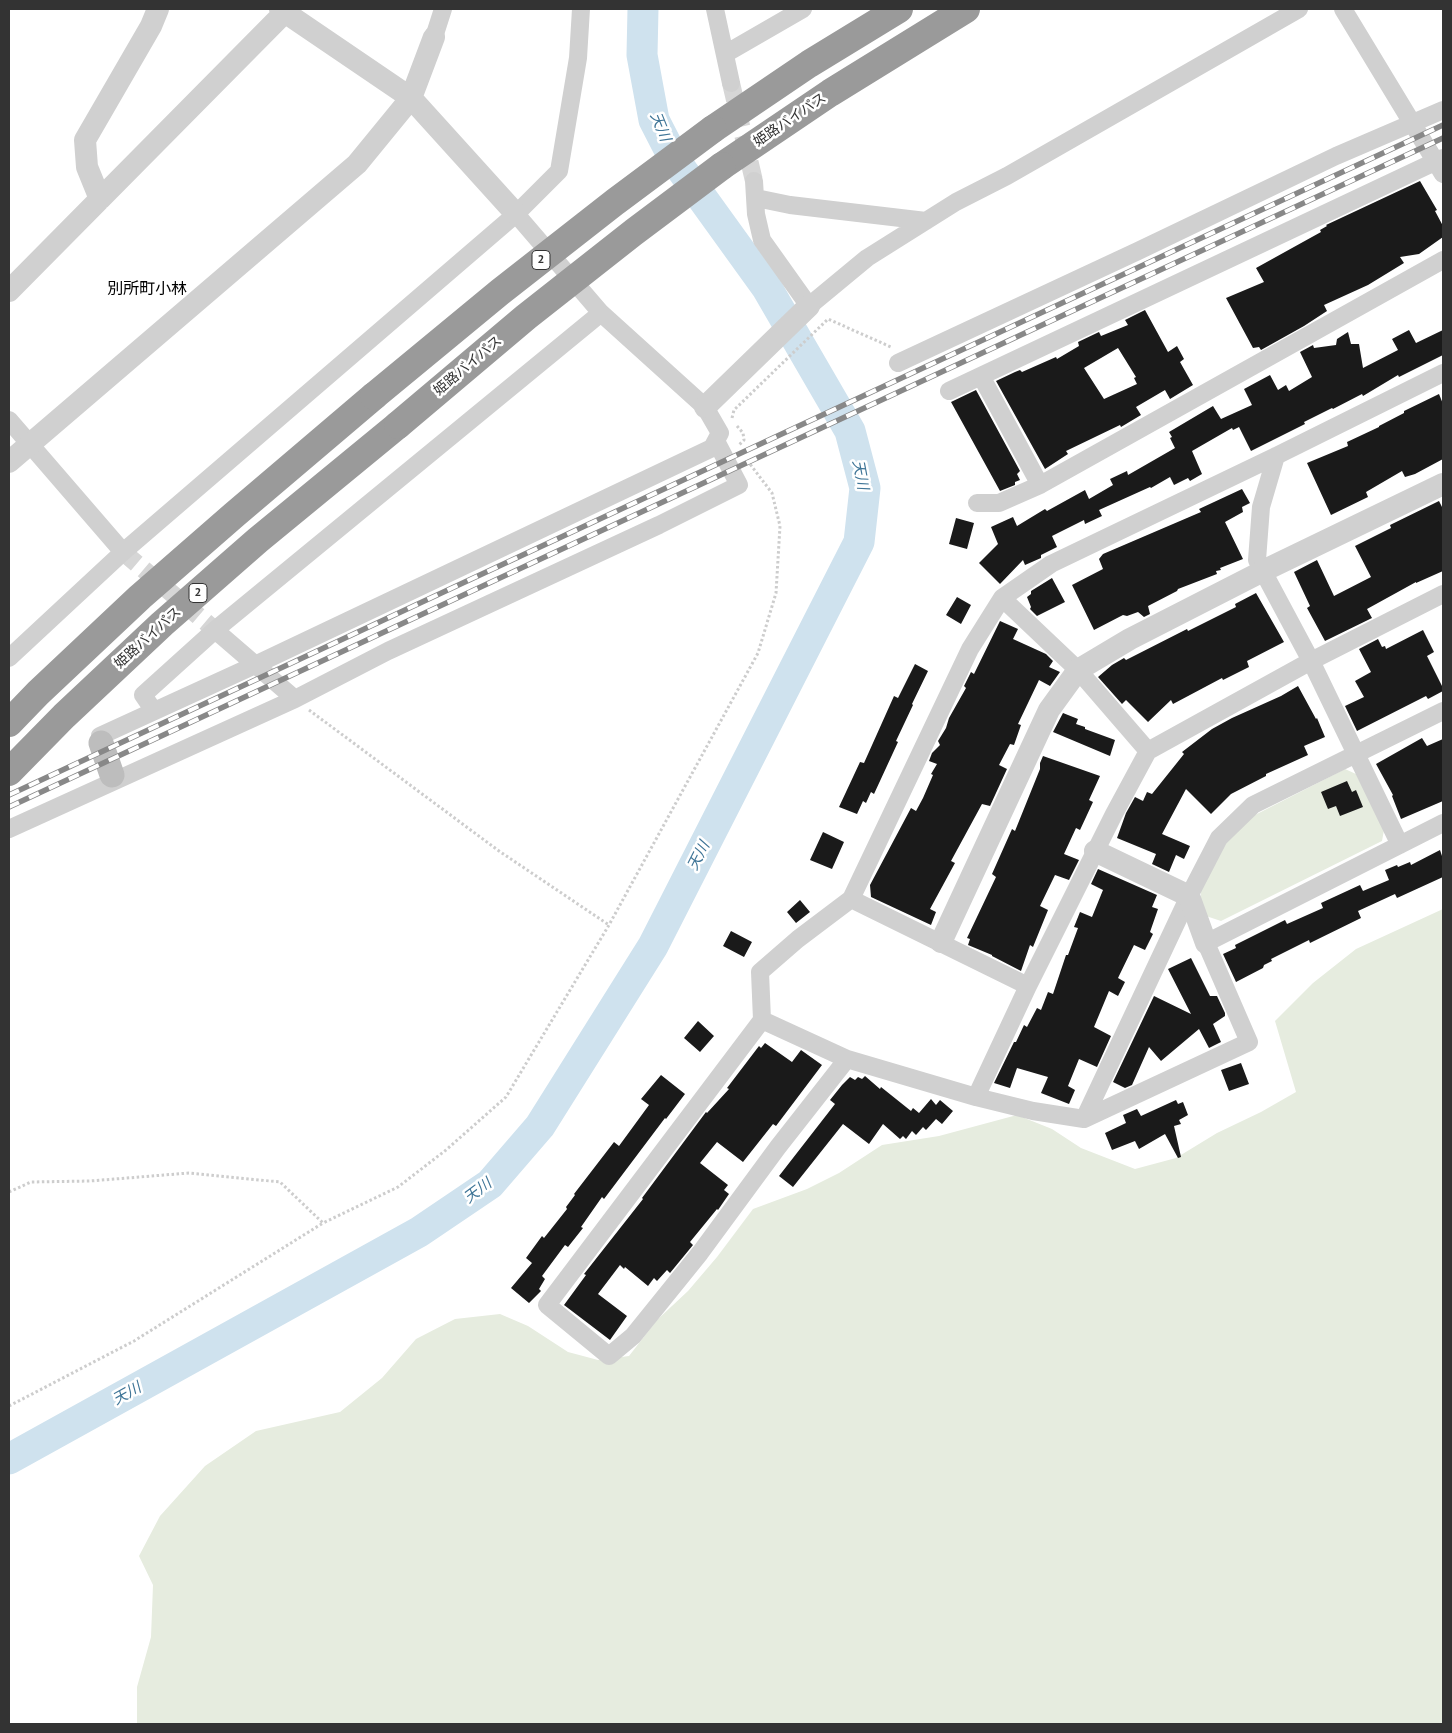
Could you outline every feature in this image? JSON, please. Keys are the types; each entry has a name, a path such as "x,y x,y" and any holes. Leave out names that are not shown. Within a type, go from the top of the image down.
{"highway":[{"name":"2","path":"9,723 38,692 140,597 234,514 500,292 615,202 713,129 809,64 899,9"},
{"name":"姫路バイパス","path":"9,772 64,716 162,624 258,540 534,311 722,166 830,93 966,9"}],"main road":[{"path":"102,743 112,775"}],"street":[{"path":"100,199 87,167 85,140 151,26 158,9"},
{"path":"434,37 436,9"},
{"path":"9,462 357,164 411,98 443,9"},
{"path":"9,658 123,552 516,214 558,171 578,58 581,9"},
{"path":"715,9 731,83"},
{"path":"725,54 803,9"},
{"path":"711,402 806,309 867,258 956,202 1007,176 1299,9"},
{"path":"949,391 1441,165 1343,9"},
{"path":"9,291 285,10 411,98 516,214 601,313 711,402 718,437 739,486 388,651 295,699 9,829"},
{"path":"898,363 1336,156 1443,110"},
{"path":"806,309 762,240 756,214 755,189 790,205 926,221"},
{"path":"977,503 998,503 1040,484 1443,260"},
{"path":"154,711 144,695 215,630 601,313"},
{"path":"847,1059 778,1147 700,1253 634,1336 609,1356 547,1305 762,1020 760,972 798,939 851,899 970,649 1002,598 1051,564 1443,373"},
{"path":"981,376 1040,484"},
{"path":"9,420 123,552"},
{"path":"102,743 100,736 255,665 690,459 712,448 718,437"},
{"path":"1276,456 1261,507 1257,560 1311,661 1400,845"},
{"path":"941,942 1049,710 1078,670 1130,639 1263,571 1443,484"},
{"path":"976,1097 1028,986 1095,851 1148,751 1311,661 1443,594"},
{"path":"1002,598 1078,670 1148,751"},
{"path":"215,630 295,699"},
{"path":"1084,1119 1189,896 1219,838 1253,805 1443,711"},
{"path":"1206,943 1443,823"},
{"path":"762,1020 847,1059 976,1097 1033,1111 1084,1119 1249,1042 1206,943 1189,896 1095,851"},
{"path":"851,899 1028,986"}],"path":[{"path":"734,410 822,325"},
{"path":"718,437 740,450"},
{"path":"9,1406 134,1341 323,1223 398,1187 446,1150 506,1097 609,925 758,653 776,593 780,526 772,493 745,458"},
{"path":"295,699 499,851 609,925"},
{"path":"9,1192 32,1182 90,1181 189,1173 262,1180 280,1182 323,1223"}],"shaded area":[{"path":"1345,769 1356,774 1384,830 1382,841 1221,921 1206,916 1200,902 1202,881 1228,839 1253,816"},
{"path":"1443,909 1443,1724 137,1724 137,1687 151,1637 153,1585 139,1556 160,1516 205,1466 256,1431 340,1412 382,1378 416,1339 455,1319 500,1314 528,1326 568,1352 598,1360 629,1356 657,1320 688,1291 717,1257 753,1209 807,1189 839,1173 882,1145 939,1136 1017,1115 1052,1129 1081,1148 1135,1169 1176,1158 1217,1133 1261,1112 1296,1092 1275,1021 1313,983 1356,949"}],"building":[{"path":"1420,181 1437,210 1435,211 1443,226 1443,237 1419,254 1400,257 1404,263 1368,285 1324,305 1327,311 1304,326 1261,350 1259,347 1253,348 1226,298 1264,282 1256,268 1321,232 1320,230 1326,225"},
{"path":"1145,310 1168,352 1177,346 1184,359 1180,362 1193,385 1170,399 1165,390 1136,407 1141,415 1121,427 1120,425 1066,451 1068,454 1045,469 996,381 1056,357 1057,359 1079,346 1078,342 1099,332 1101,336 1128,325 1125,320","holes":["1118,348 1136,377 1134,378 1137,384 1104,399 1084,368"]},
{"path":"1409,330 1416,343 1443,330 1443,355 1399,377 1398,375 1363,396 1362,394 1304,422 1305,424 1251,451 1239,427 1233,430 1232,428 1192,451 1202,474 1190,481 1188,478 1174,485 1170,477 1151,488 1099,510 1102,516 1085,524 1084,520 1052,536 1057,547 1041,555 1041,558 1025,565 1023,560 1000,584 979,563 998,544 991,527 1013,517 1017,526 1045,509 1047,511 1085,490 1089,499 1113,485 1110,479 1127,471 1128,475 1175,448 1169,432 1213,406 1221,419 1252,405 1244,389 1270,375 1278,390 1286,385 1289,391 1312,377 1300,352 1313,345 1314,348 1336,345 1337,339 1348,332 1351,344 1359,344 1363,368 1398,350 1392,339"},
{"path":"976,390 1020,471 1017,474 1020,480 1015,482 1015,485 1000,491 951,402"},
{"path":"1439,394 1443,404 1443,459 1415,474 1405,477 1402,471 1366,492 1368,497 1331,515 1307,463 1348,446 1347,442 1379,427 1404,413 1404,411"},
{"path":"1242,489 1250,503 1242,507 1243,512 1225,522 1243,559 1220,568 1221,570 1216,571 1217,574 1178,589 1148,606 1150,614 1144,617 1138,612 1127,616 1123,615 1094,630 1072,585 1103,569 1099,559 1103,554 1201,512 1199,509"},
{"path":"1439,501 1443,509 1443,571 1416,582 1367,609 1372,618 1325,641 1307,608 1310,606 1294,572 1317,560 1334,596 1371,577 1355,546 1391,528 1390,525"},
{"path":"956,518 974,523 967,549 949,544"},
{"path":"1052,578 1065,602 1037,616 1030,609 1027,597 1031,594 1031,591"},
{"path":"1256,593 1284,642 1247,661 1249,667 1223,680 1222,678 1173,704 1171,700 1148,722 1126,700 1122,704 1098,677 1124,658 1126,660 1187,629 1188,631 1236,607 1235,604"},
{"path":"957,597 971,605 961,624 946,615"},
{"path":"1000,621 1018,629 1013,639 1046,654 1053,661 1049,667 1060,672 1050,686 1039,680 1018,724 1021,725 1014,745 1010,744 999,765 1007,769 990,806 982,804 951,861 955,863 930,909 936,912 931,925 871,897 870,885 911,808 916,811 923,798 933,775 931,774 937,764 929,761 932,753 940,745 938,741 966,688 964,686 971,672 974,674"},
{"path":"1423,630 1434,652 1427,656 1443,691 1428,699 1426,696 1357,731 1345,706 1364,697 1355,681 1371,672 1359,649 1378,639 1382,647 1385,646 1386,649"},
{"path":"915,664 928,671 874,794 871,792 866,803 863,801 857,814 839,807 860,762 864,763 894,696 898,698"},
{"path":"1298,686 1317,718 1325,737 1304,746 1308,755 1266,774 1266,776 1231,794 1211,814 1186,789 1162,834 1190,846 1184,859 1176,855 1169,872 1152,864 1156,854 1117,838 1126,813 1135,797 1143,801 1147,792 1152,794 1184,754 1182,752 1212,729"},
{"path":"1063,713 1078,719 1076,724 1085,727 1085,729 1115,740 1110,756 1053,732"},
{"path":"1422,738 1427,746 1443,739 1443,801 1401,819 1393,795 1376,764"},
{"path":"1043,756 1100,776 1089,800 1093,802 1080,830 1076,828 1064,854 1079,860 1069,880 1055,875 1040,906 1048,910 1033,947 1030,945 1021,971 992,955 968,945 970,939 967,938 996,877 992,874 1012,829 1015,831 1040,769"},
{"path":"1347,781 1352,792 1356,790 1363,807 1340,816 1336,806 1328,809 1321,792"},
{"path":"823,832 844,842 832,869 810,860"},
{"path":"1440,850 1443,859 1443,877 1397,898 1395,894 1358,911 1361,918 1310,943 1309,940 1271,959 1272,961 1264,965 1263,968 1236,982 1223,954 1236,948 1235,945 1285,920 1287,924 1323,908 1321,903 1360,885 1363,891 1389,880 1385,870 1410,862 1411,865"},
{"path":"1098,869 1157,895 1152,907 1158,909 1150,932 1153,934 1145,950 1134,945 1118,978 1125,982 1118,996 1109,991 1094,1027 1111,1036 1097,1067 1079,1059 1068,1086 1075,1090 1069,1104 1041,1093 1048,1077 1017,1068 1010,1088 994,1083 1024,1025 1027,1027 1037,1008 1041,1010 1048,992 1053,994 1066,955 1068,955 1078,928 1074,927 1080,912 1092,917 1103,890 1091,884"},
{"path":"800,900 810,912 796,923 787,912"},
{"path":"731,931 752,942 744,957 723,946"},
{"path":"1191,958 1210,996 1217,996 1225,1013 1225,1016 1213,1024 1221,1042 1209,1048 1199,1029 1161,1061 1149,1047 1132,1085 1125,1088 1113,1082 1154,996 1191,1014 1168,969"},
{"path":"698,1021 714,1036 700,1052 684,1038"},
{"path":"765,1043 792,1062 801,1050 822,1065 776,1126 773,1124 743,1162 717,1142 700,1163 728,1185 724,1190 729,1194 718,1210 690,1242 693,1245 670,1273 667,1270 657,1281 654,1278 648,1286 620,1265 598,1294 627,1316 610,1340 564,1305 586,1275 584,1274 643,1199 706,1112 729,1089 727,1088 759,1046 761,1048"},
{"path":"1241,1063 1249,1084 1229,1091 1221,1070"},
{"path":"661,1075 685,1094 604,1199 602,1197 581,1227 583,1228 568,1247 565,1245 542,1276 545,1279 539,1289 541,1291 529,1303 511,1288 532,1263 526,1258 542,1236 544,1238 567,1209 566,1207 574,1194 614,1142 619,1146 649,1105 641,1099"},
{"path":"865,1076 911,1111 913,1108 919,1113 931,1099 936,1105 940,1100 953,1111 942,1124 936,1119 926,1130 923,1127 916,1135 912,1131 906,1139 903,1136 900,1139 883,1124 869,1144 843,1124 793,1187 779,1176 835,1104 830,1100 842,1085 850,1077 855,1080 858,1077 862,1079"},
{"path":"1176,1100 1178,1104 1183,1102 1188,1115 1179,1120 1181,1124 1174,1126 1181,1157 1178,1158 1165,1134 1139,1149 1135,1141 1112,1150 1105,1133 1126,1123 1123,1115 1137,1109 1141,1116"}],"waterway":[{"name":"天川","path":"9,1459 419,1232 490,1184 540,1126 653,946 859,542 865,488 850,431 767,288 674,159 654,120 642,55 643,9"}],"tunnel":[{"path":"731,83 754,181"},
{"path":"123,552 215,630"}],"railway":[{"path":"9,795 1443,125"},
{"path":"9,807 1443,138"}],"district":[{"name":"別所町小林","path":"147,289"}]}
